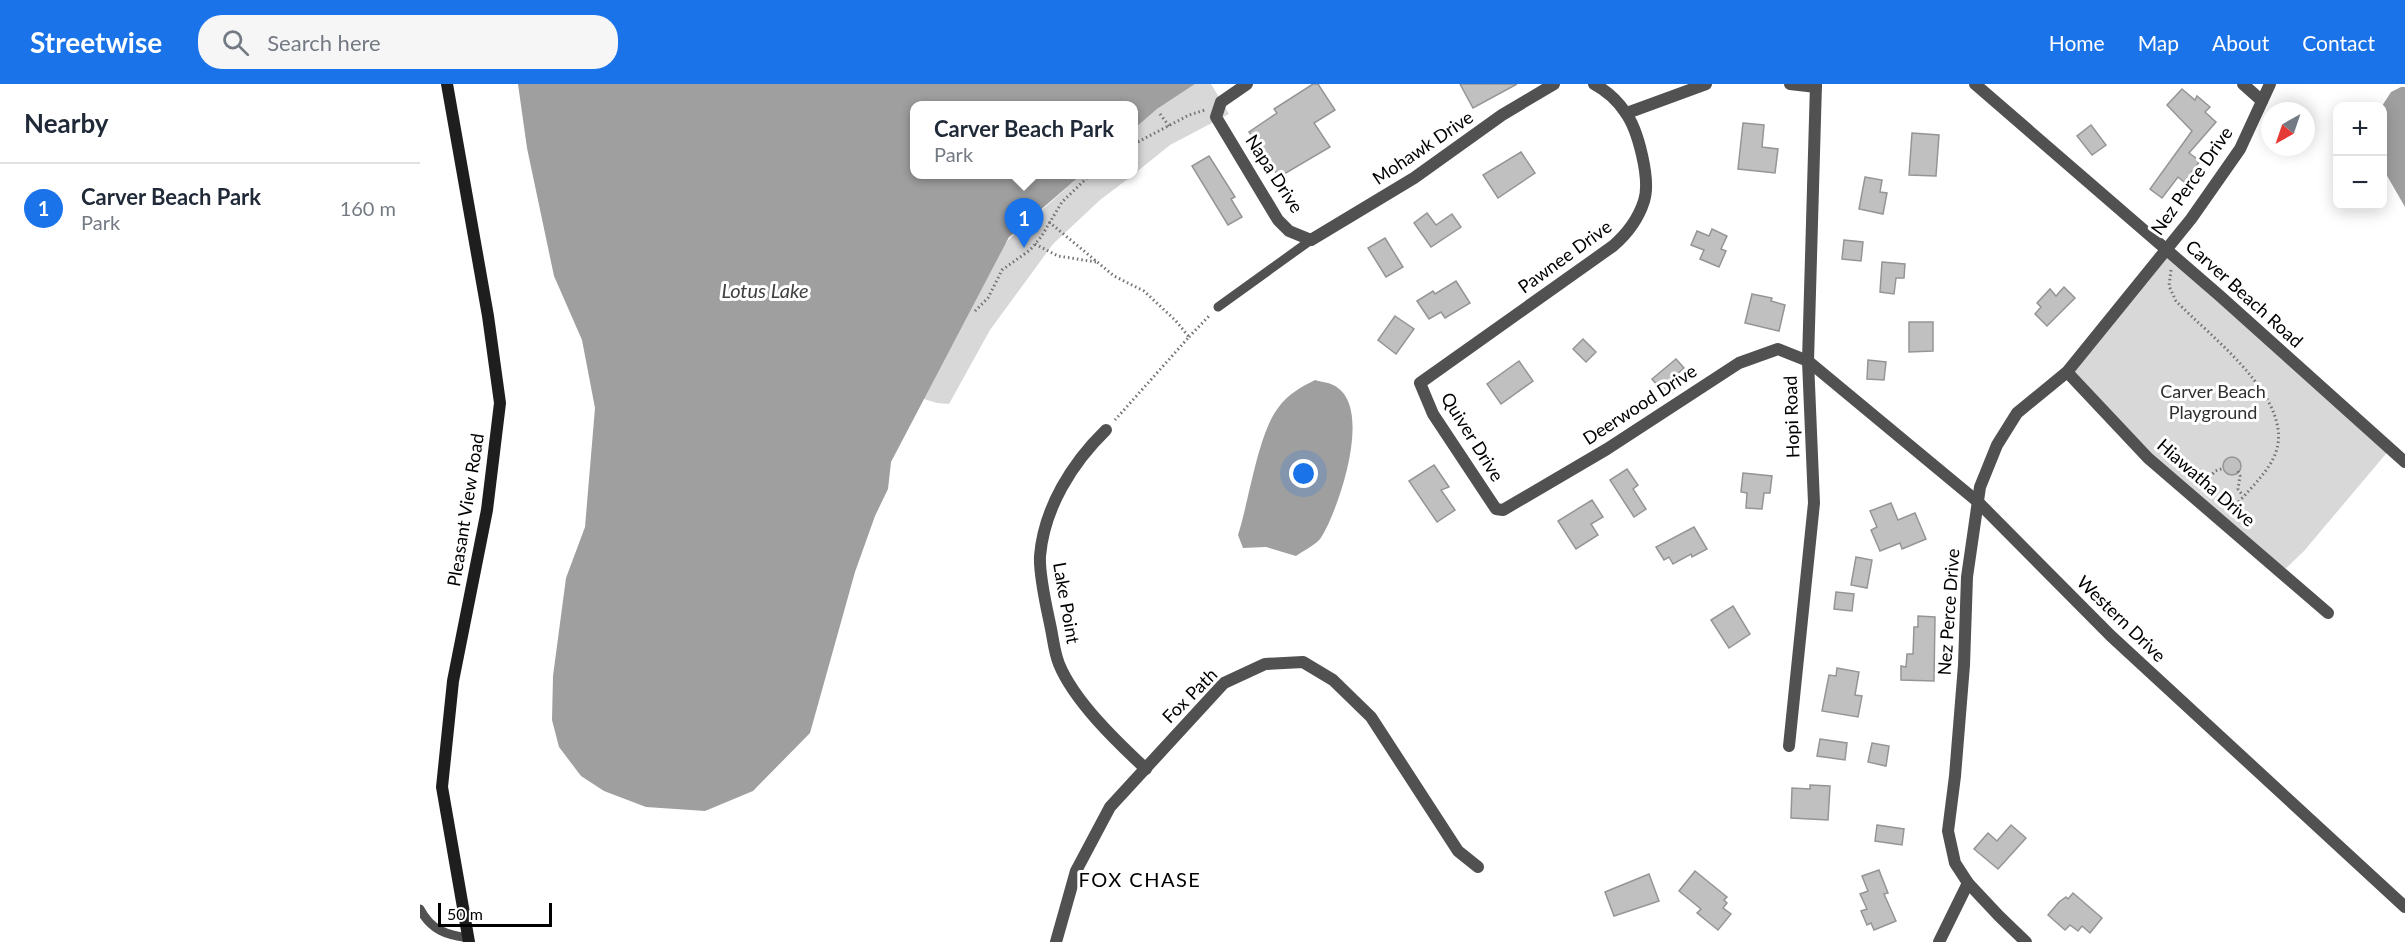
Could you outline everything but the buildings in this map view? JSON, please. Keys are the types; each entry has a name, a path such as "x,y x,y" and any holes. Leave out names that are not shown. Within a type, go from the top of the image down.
{"street":[{"name":"Pleasant View Road","path":"447,84 489,316 500,403 487,510 453,681 442,787 469,940"},
{"path":"1217,113 1221,102 1227,96 1247,84"},
{"name":"Mohawk Drive","path":"1311,240 1414,178 1502,115 1554,84"},
{"path":"1594,84 1608,92 1627,113 1706,84"},
{"path":"1790,84 1816,86"},
{"name":"Carver Beach Road","path":"1974,84 2179,260 2405,462"},
{"path":"2243,84 2262,101"},
{"name":"Nez Perce Drive","path":"2026,942 1968,883 1955,863 1948,831 1964,665 1967,577 1980,487 1997,445 2018,413 2067,372 2167,250 2240,149 2270,84"},
{"name":"Hopi Road","path":"1789,746 1814,504 1808,361 1816,86"},
{"name":"Napa Drive","path":"1217,113 1278,220 1289,231 1311,240"},
{"name":"Pawnee Drive","path":"1420,383 1613,246 1632,229 1645,199 1646,165 1627,113"},
{"name":"Deerwood Drive","path":"1496,509 1503,510 1606,448 1739,363 1778,349 1808,361"},
{"name":"Western Drive","path":"1808,361 1978,502 2111,636 2405,907"},
{"name":"Hiawatha Drive","path":"2067,372 2148,458 2328,613"},
{"name":"Quiver Drive","path":"1420,383 1433,414 1496,509"},
{"name":"Lake Point","path":"1106,430 1087,449 1062,487 1047,518 1040,558 1047,611 1059,664 1077,694 1114,740 1146,769"},
{"name":"Fox Path","path":"1056,942 1076,871 1110,807 1224,683 1265,664 1303,663 1333,680 1371,717 1458,851 1478,867"},
{"path":"1939,942 1968,883"}],"lane":[{"path":"1218,307 1311,240"},
{"path":"420,909 426,920 437,930 469,940"}],"path":[{"path":"1138,142 1199,110 1217,113"},
{"path":"1160,114 1168,126"},
{"path":"975,311 988,298 1002,270 1030,250 1062,202 1086,179"},
{"path":"1049,222 1114,276 1144,291 1176,321 1190,338"},
{"path":"1035,244 1058,255 1098,263"},
{"path":"2179,260 2171,269 2169,286 2176,301 2251,375 2271,403 2275,413 2278,436 2273,459 2222,521"},
{"path":"1106,430 1190,338 1198,326 1218,307"},
{"path":"2207,481 2215,471 2224,468"},
{"path":"2238,471 2240,476 2238,489 2243,496"}],"green space":[{"path":"1195,84 1211,84 1229,114 1170,145 1138,171 1138,126 1157,109"},
{"path":"1077,179 1128,179 1100,200 1053,244 990,330 949,404 911,395 995,252"},
{"name":"Carver Beach Playground","path":"2167,250 2390,449 2304,551 2282,572 2148,458 2067,372"}],"water":[{"name":"Lotus Lake","path":"518,84 1195,84 1157,109 1138,126 1138,101 910,101 910,179 1076,179 1009,237 891,462 888,489 875,516 855,572 810,733 753,791 705,811 646,807 604,791 581,776 559,747 552,720 553,676 566,578 585,527 595,408 582,340 554,276 527,148"},
{"path":"2405,87 2405,207 2387,176 2387,102 2385,102 2391,92"},
{"path":"1315,380 1333,385 1345,396 1351,413 1350,457 1329,522 1317,542 1296,556 1266,547 1243,548 1238,535 1259,451 1271,420 1286,399"}],"place":[{"name":"Carver Beach Park","path":"1024,248"}],"district":[{"name":"FOX CHASE","path":"1140,880"}]}
